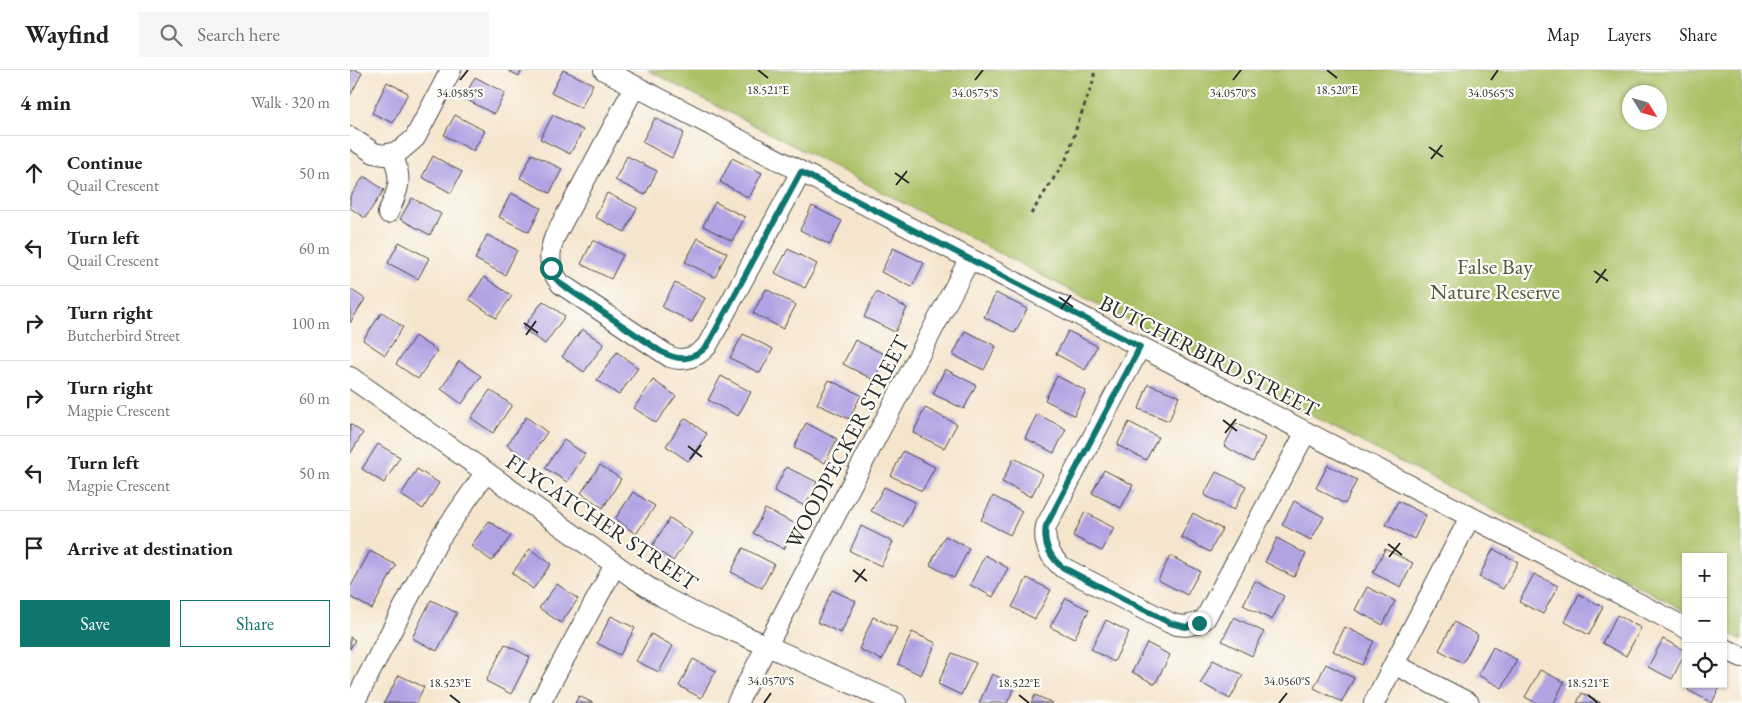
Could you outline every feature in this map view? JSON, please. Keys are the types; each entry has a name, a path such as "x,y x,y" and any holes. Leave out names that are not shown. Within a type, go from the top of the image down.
{"street":[{"path":"350,137 374,153 392,154 404,148 415,138 451,70"},
{"name":"BUTCHERBIRD STREET","path":"604,70 969,260 1682,626"},
{"path":"635,86 555,236 550,249 550,259 554,277 561,284 670,357 676,359 692,357 702,352 707,346 801,172"},
{"path":"388,213 399,189 397,167 392,154"},
{"name":"WOODPECKER STREET","path":"737,703 969,260"},
{"path":"1140,347 1046,526 1044,534 1049,551 1054,560 1062,567 1170,623 1186,627 1206,619 1306,432"},
{"name":"FLYCATCHER STREET","path":"350,377 663,597 702,617 896,703"},
{"path":"354,703 439,539 486,472"},
{"path":"1374,703 1470,517"},
{"path":"540,703 615,565"},
{"path":"1727,650 1742,657"},
{"path":"1394,664 1469,703"}],"path":[{"path":"1031,214 1068,156 1094,79 1094,70"}],"green space":[{"name":"False Bay Nature Reserve","path":"648,70 1742,70 1742,640 1727,632 1727,553 1682,553 1682,609"}],"building":[{"path":"350,70 362,73 350,96"},
{"path":"507,70 522,70 519,76"},
{"path":"563,70 593,84 581,108 551,93"},
{"path":"475,77 505,93 494,114 464,98"},
{"path":"387,82 408,93 393,123 372,113"},
{"path":"455,115 485,131 473,151 444,135"},
{"path":"553,115 583,130 570,154 540,139"},
{"path":"655,118 684,133 672,158 642,142"},
{"path":"532,154 562,169 550,193 520,178"},
{"path":"433,156 462,172 451,193 422,177"},
{"path":"627,156 657,171 645,195 615,180"},
{"path":"732,158 762,173 749,198 720,182"},
{"path":"364,176 384,190 365,218 350,208 350,197"},
{"path":"511,193 541,208 529,232 499,217"},
{"path":"607,193 637,208 625,232 595,217"},
{"path":"412,198 441,214 430,235 400,219"},
{"path":"715,202 745,217 732,241 703,226"},
{"path":"812,206 842,221 830,245 800,230"},
{"path":"487,235 517,250 505,275 475,259"},
{"path":"698,238 727,253 715,277 685,262"},
{"path":"593,240 623,255 611,279 581,264"},
{"path":"399,242 429,258 418,279 388,263"},
{"path":"893,248 924,263 912,287 881,272"},
{"path":"788,249 817,264 805,288 775,273"},
{"path":"484,277 512,296 496,318 469,299"},
{"path":"675,283 705,298 692,322 662,307"},
{"path":"350,289 365,299 350,323"},
{"path":"766,289 796,305 783,329 753,313"},
{"path":"876,292 907,308 895,332 864,317"},
{"path":"996,293 1027,309 1015,333 984,317"},
{"path":"543,301 565,316 545,344 523,328"},
{"path":"382,312 403,327 385,355 363,340"},
{"path":"582,329 604,344 584,372 562,357"},
{"path":"965,331 996,346 984,370 953,355"},
{"path":"1068,331 1097,346 1085,370 1056,354"},
{"path":"743,334 773,349 760,373 730,358"},
{"path":"415,336 437,351 418,379 396,364"},
{"path":"855,340 886,355 874,380 843,364"},
{"path":"617,352 638,368 619,395 597,380"},
{"path":"459,361 481,376 462,404 441,389"},
{"path":"945,369 976,385 964,409 933,394"},
{"path":"721,376 751,392 738,416 708,400"},
{"path":"1057,376 1086,391 1074,415 1045,400"},
{"path":"653,380 676,396 656,423 634,408"},
{"path":"829,380 861,395 849,419 817,404"},
{"path":"1148,384 1179,396 1169,421 1139,409"},
{"path":"490,390 512,405 493,433 471,418"},
{"path":"925,408 957,424 944,448 913,433"},
{"path":"1037,414 1066,429 1054,453 1025,438"},
{"path":"526,417 547,432 529,460 507,445"},
{"path":"685,418 707,434 688,461 666,446"},
{"path":"1129,422 1158,437 1146,460 1117,445"},
{"path":"806,423 837,439 825,463 794,448"},
{"path":"1236,423 1265,438 1253,462 1224,446"},
{"path":"350,424 363,433 350,454"},
{"path":"564,440 585,454 567,482 545,468"},
{"path":"378,444 400,457 384,483 362,469"},
{"path":"903,451 935,467 922,491 891,476"},
{"path":"1014,458 1043,474 1031,497 1002,482"},
{"path":"600,465 621,479 603,508 581,493"},
{"path":"1328,465 1357,480 1345,504 1316,488"},
{"path":"786,467 817,482 805,506 774,491"},
{"path":"417,469 439,483 423,509 401,495"},
{"path":"1104,470 1133,485 1121,508 1092,493"},
{"path":"1216,472 1246,486 1234,510 1204,495"},
{"path":"884,487 915,502 903,527 871,511"},
{"path":"633,492 655,506 636,534 615,519"},
{"path":"993,496 1022,511 1010,535 981,520"},
{"path":"1294,501 1324,517 1311,540 1282,525"},
{"path":"1398,501 1426,515 1414,539 1386,525"},
{"path":"765,509 796,524 784,549 753,533"},
{"path":"1085,512 1114,528 1102,551 1073,536"},
{"path":"1193,513 1222,529 1210,552 1181,537"},
{"path":"670,518 692,533 673,561 652,546"},
{"path":"489,521 511,536 492,561 471,546"},
{"path":"861,526 893,542 881,566 850,551"},
{"path":"945,536 969,548 954,578 930,565"},
{"path":"1277,538 1306,554 1294,577 1265,562"},
{"path":"743,548 774,564 762,588 731,572"},
{"path":"530,549 551,564 533,589 512,573"},
{"path":"1385,549 1413,563 1401,587 1373,573"},
{"path":"1493,549 1518,562 1503,589 1479,577"},
{"path":"370,551 396,565 372,609 350,597 350,588"},
{"path":"985,555 1008,568 993,597 970,585"},
{"path":"1170,556 1200,571 1187,595 1158,580"},
{"path":"1534,574 1558,586 1543,614 1519,602"},
{"path":"1027,578 1051,590 1035,619 1012,607"},
{"path":"1255,581 1284,596 1272,620 1243,605"},
{"path":"557,584 578,599 561,623 539,608"},
{"path":"1367,587 1395,601 1383,625 1355,610"},
{"path":"832,590 856,601 841,633 817,622"},
{"path":"1579,594 1603,607 1589,635 1565,622"},
{"path":"1066,598 1089,610 1074,639 1050,627"},
{"path":"431,600 457,613 437,651 412,638"},
{"path":"1617,615 1641,628 1626,656 1602,643"},
{"path":"611,616 635,628 620,655 597,643"},
{"path":"873,617 897,628 882,660 859,649"},
{"path":"1234,617 1264,632 1252,656 1222,641"},
{"path":"1106,620 1129,632 1114,662 1091,649"},
{"path":"1454,622 1478,635 1463,663 1439,650"},
{"path":"1345,627 1374,641 1362,665 1333,651"},
{"path":"912,632 936,643 921,675 898,664"},
{"path":"651,634 673,646 659,672 636,661"},
{"path":"350,637 355,640 350,649"},
{"path":"1663,639 1682,649 1682,659 1672,679 1648,667"},
{"path":"1147,643 1170,655 1155,684 1132,672"},
{"path":"505,644 530,657 511,694 486,681"},
{"path":"1493,647 1517,660 1502,688 1478,675"},
{"path":"952,653 976,663 961,695 938,684"},
{"path":"693,659 716,671 701,698 679,686"},
{"path":"1213,660 1243,675 1230,699 1201,683"},
{"path":"1326,664 1354,678 1342,702 1314,688"},
{"path":"1540,670 1564,682 1554,703 1536,703 1525,697"},
{"path":"992,674 1016,685 1007,703 979,703"},
{"path":"399,675 424,687 416,703 384,703"},
{"path":"1689,688 1719,688 1712,703 1688,690"},
{"path":"1582,693 1601,703 1577,703"},
{"path":"1035,695 1053,703 1031,703"},
{"path":"579,696 593,703 575,703"}],"route":[{"path":"551,268 554,277 561,284 660,351 676,359 692,357 702,352 707,346 801,172 1140,347 1046,526 1044,534 1045,543 1054,560 1062,567 1177,626 1186,627 1199,623"}]}
